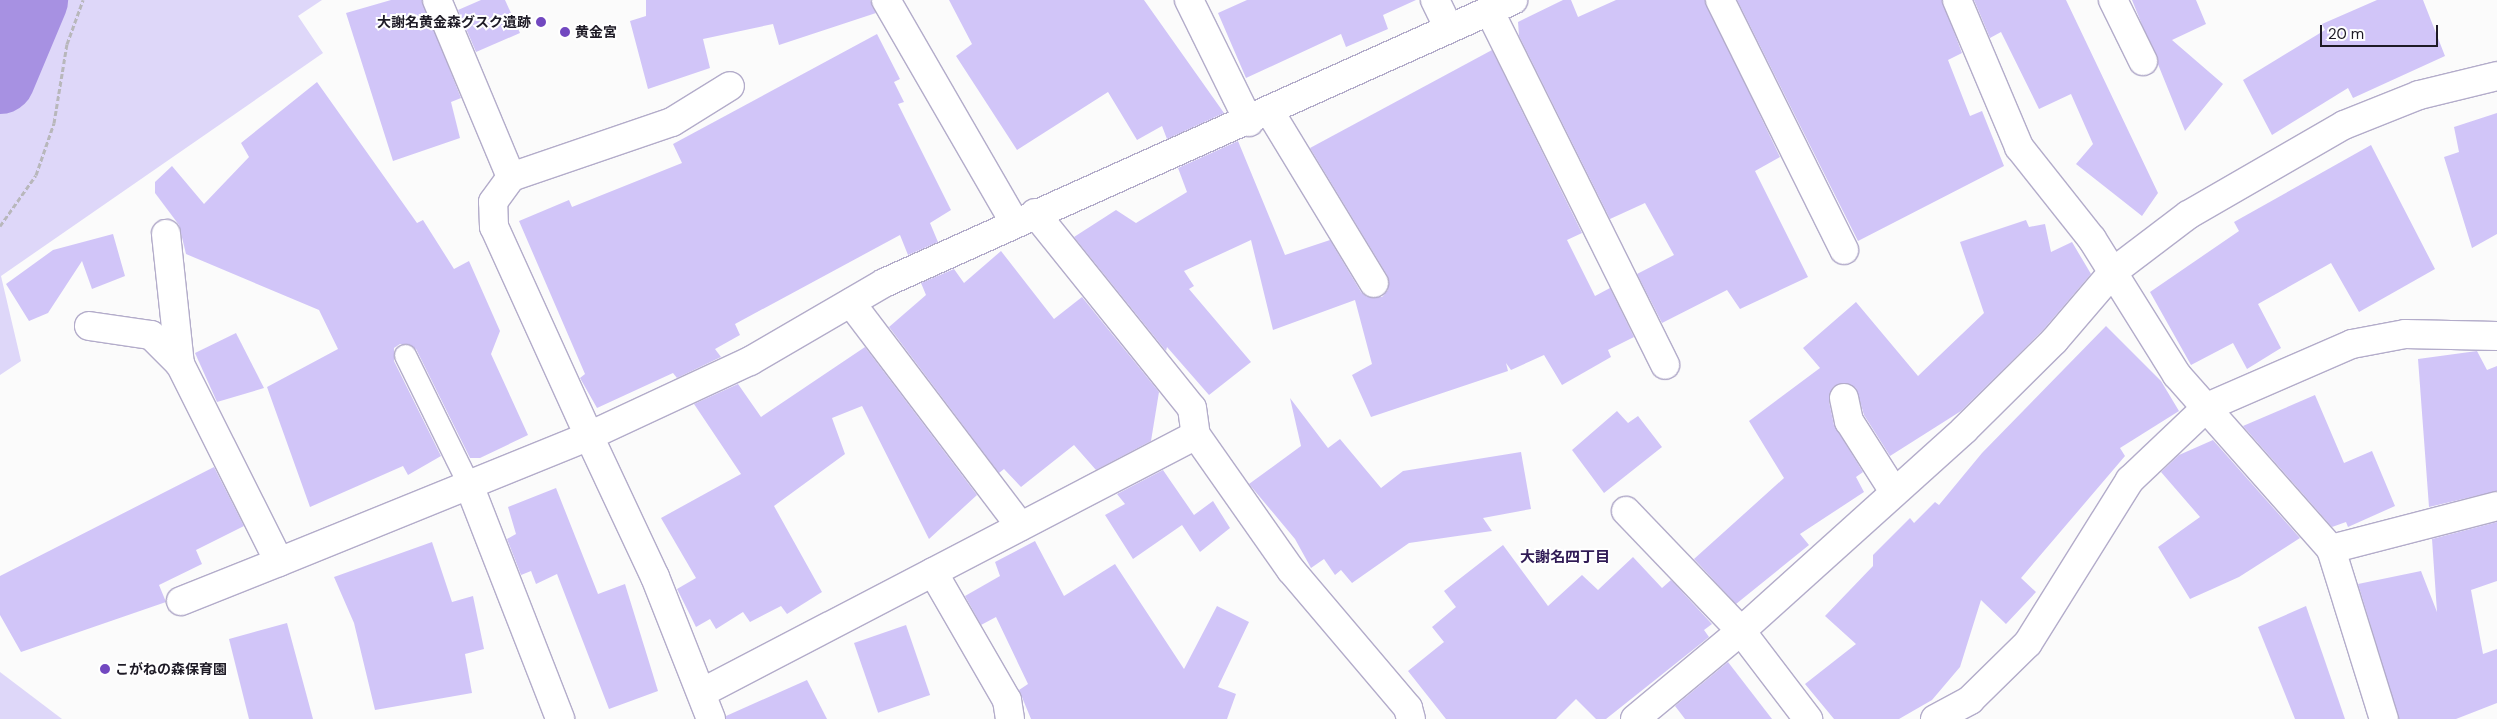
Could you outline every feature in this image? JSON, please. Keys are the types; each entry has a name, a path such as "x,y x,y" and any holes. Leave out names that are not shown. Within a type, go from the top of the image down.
{"street":[{"path":"437,0 511,178"},
{"path":"886,0 1025,218 1192,408 1196,435 1291,570 1406,715"},
{"path":"1189,0 1260,117 1374,283"},
{"path":"1435,0 1448,27"},
{"path":"1720,0 1844,250"},
{"path":"1957,0 2019,147 2113,272 2153,342 2207,407 2331,548 2384,719"},
{"path":"2112,0 2143,60"},
{"path":"181,602 589,436 750,361 850,303 1025,218 1260,117 1448,27 1501,5 1665,366"},
{"path":"1635,719 1741,631 1893,490 1964,430 2047,348 2113,272 2188,215 2344,125 2419,95 2497,76"},
{"path":"711,719 703,692 494,227 493,202 511,178 672,122 730,86"},
{"path":"166,234 180,364"},
{"path":"850,303 1020,526"},
{"path":"90,326 151,335 180,364 279,562"},
{"path":"1935,719 1970,700 2028,643 2130,480 2207,407 2352,344 2406,334 2497,336"},
{"path":"1844,398 1849,421 1893,490"},
{"path":"703,692 1196,435"},
{"path":"469,486 560,719"},
{"path":"2331,548 2497,506"},
{"path":"1626,511 1741,631 1808,719"},
{"path":"933,572 1007,700 1010,719"}],"lane":[{"path":"405,354 469,486"}],"path":[{"path":"0,226 36,175 54,123 67,44 83,0"}],"shaded area":[{"path":"0,0 322,0 298,16 323,53 1,276 21,361 0,375"},
{"path":"0,672 62,719 0,719"}],"building":[{"path":"391,0 422,0 461,98 451,102 460,138 393,161 346,13"},
{"path":"481,0 505,0 520,33 476,52 458,10"},
{"path":"646,0 870,0 876,13 779,45 773,24 703,39 710,68 648,89 630,21 646,16"},
{"path":"949,0 1144,0 1224,113 1167,139 1162,126 1137,140 1108,92 1017,150 956,56 972,44"},
{"path":"1247,0 1416,0 1383,15 1388,29 1346,47 1341,34 1246,78 1218,13"},
{"path":"1563,0 1571,0 1578,17 1616,0 1705,0 1780,157 1755,171 1808,277 1740,309 1727,290 1662,323 1637,274 1674,255 1645,203 1610,219 1519,36 1518,22"},
{"path":"1737,0 1942,0 1962,53 1948,60 1970,116 1982,111 2004,166 1858,241"},
{"path":"1974,0 2066,0 2158,193 2142,216 2076,164 2093,144 2071,94 2039,109 2001,32 1990,38"},
{"path":"2132,0 2196,0 2206,24 2172,40 2223,84 2185,131"},
{"path":"2377,0 2423,0 2445,56 2353,98 2348,88 2272,135 2243,80 2325,30 2322,24"},
{"path":"877,34 900,79 894,82 904,102 898,104 951,210 930,223 938,242 908,255 900,235 735,324 740,335 715,349 721,357 677,378 673,373 597,408 580,378 585,374 519,221 569,200 572,207 682,163 673,144"},
{"path":"1492,50 1582,233 1567,240 1595,296 1610,288 1634,337 1608,350 1611,357 1562,385 1544,355 1511,370 1506,363 1508,371 1371,417 1352,375 1372,364 1355,300 1273,330 1251,240 1184,271 1194,286 1189,289 1251,362 1209,395 1167,347 1166,351 1074,237 1116,210 1136,223 1187,192 1178,168 1238,141 1285,255 1330,240 1361,292 1367,297 1382,297 1388,290 1387,275 1310,148"},
{"path":"317,82 417,223 423,220 454,269 469,261 500,331 491,354 528,435 480,458 470,458 416,349 400,344 394,348 394,361 441,456 408,475 403,466 310,507 267,387 338,349 319,310 186,254 179,225 155,193 155,182 172,166 204,204 249,157 241,143"},
{"path":"2497,113 2497,234 2472,248 2444,157 2459,152 2454,127"},
{"path":"2371,145 2435,269 2359,312 2331,263 2258,304 2281,348 2247,369 2233,343 2191,365 2150,292 2239,231 2234,222"},
{"path":"2026,220 2029,227 2045,224 2051,252 2072,242 2091,274 2043,330 1961,411 1890,456 1864,415 1856,388 1841,383 1833,387 1829,401 1834,425 1863,472 1856,477 1864,492 1800,534 1809,545 1736,604 1694,559 1784,478 1749,421 1820,368 1803,348 1856,302 1918,376 1984,313 1960,242"},
{"path":"113,234 125,276 92,289 82,261 48,313 29,321 6,284 53,250"},
{"path":"1001,251 1054,319 1082,297 1159,392 1151,441 1096,470 1074,445 1021,487 1004,469 999,473 889,327 926,295 921,283 954,269 964,283"},
{"path":"2106,326 2161,381 2179,411 2120,448 2125,456 2021,578 2036,592 2006,624 1981,600 1960,667 1932,700 1899,719 1834,719 1805,684 1856,644 1825,616 1873,566 1873,555 1910,518 1914,523 1935,502 1939,505 1982,453"},
{"path":"236,333 264,388 217,402 195,353"},
{"path":"865,347 977,495 929,539 862,406 832,418 845,454 774,506 822,592 787,614 781,606 750,622 743,612 716,629 710,619 696,627 677,589 696,578 661,518 741,474 694,404 738,384 761,417"},
{"path":"2477,351 2487,370 2497,366 2497,491 2429,507 2418,359"},
{"path":"2315,395 2344,463 2372,451 2395,506 2348,527 2346,522 2332,527 2243,426"},
{"path":"1290,398 1328,448 1340,439 1381,488 1403,471 1521,452 1531,509 1483,518 1492,531 1409,543 1352,583 1341,570 1335,575 1324,559 1311,568 1295,539 1249,484 1301,446"},
{"path":"1617,411 1628,423 1638,416 1662,447 1604,493 1572,450"},
{"path":"2213,440 2300,538 2239,577 2190,599 2158,547 2200,517 2161,472 2179,455"},
{"path":"214,467 244,526 196,550 202,564 159,585 166,602 21,652 0,615 0,576"},
{"path":"1163,470 1194,515 1213,501 1230,528 1200,552 1182,525 1133,559 1105,515 1125,504 1117,494"},
{"path":"556,488 598,594 625,584 658,691 609,709 557,574 536,584 531,571 521,575 507,539 516,534 508,507"},
{"path":"2497,522 2497,581 2471,590 2483,654 2497,649 2497,703 2456,719 2399,719 2358,584 2421,571 2437,612 2432,539"},
{"path":"1035,541 1064,596 1115,564 1184,669 1217,606 1249,622 1218,687 1236,694 1227,719 1031,719 1019,690 1028,684 996,617 981,625 965,596 1000,576 995,562"},
{"path":"432,542 452,602 473,596 484,649 465,654 472,693 375,710 354,623 334,577"},
{"path":"1503,545 1548,606 1582,575 1598,590 1633,557 1662,588 1671,580 1712,624 1704,630 1709,637 1606,719 1596,719 1576,699 1556,719 1446,719 1408,671 1444,642 1432,627 1456,607 1444,591"},
{"path":"2306,606 2345,719 2295,719 2258,627"},
{"path":"287,623 313,719 249,719 229,639"},
{"path":"906,625 930,695 878,713 854,643"},
{"path":"1728,662 1772,719 1685,719 1675,706"},
{"path":"807,680 827,719 726,719 726,716"}],"waterway":[{"path":"0,79 33,0"}],"place":[{"name":"大謝名黄金森グスク遺跡","path":"541,22"},
{"name":"黄金宮","path":"565,32"},
{"name":"こがねの森保育園","path":"105,669"}],"district":[{"name":"大謝名四丁目","path":"1565,558"}]}
